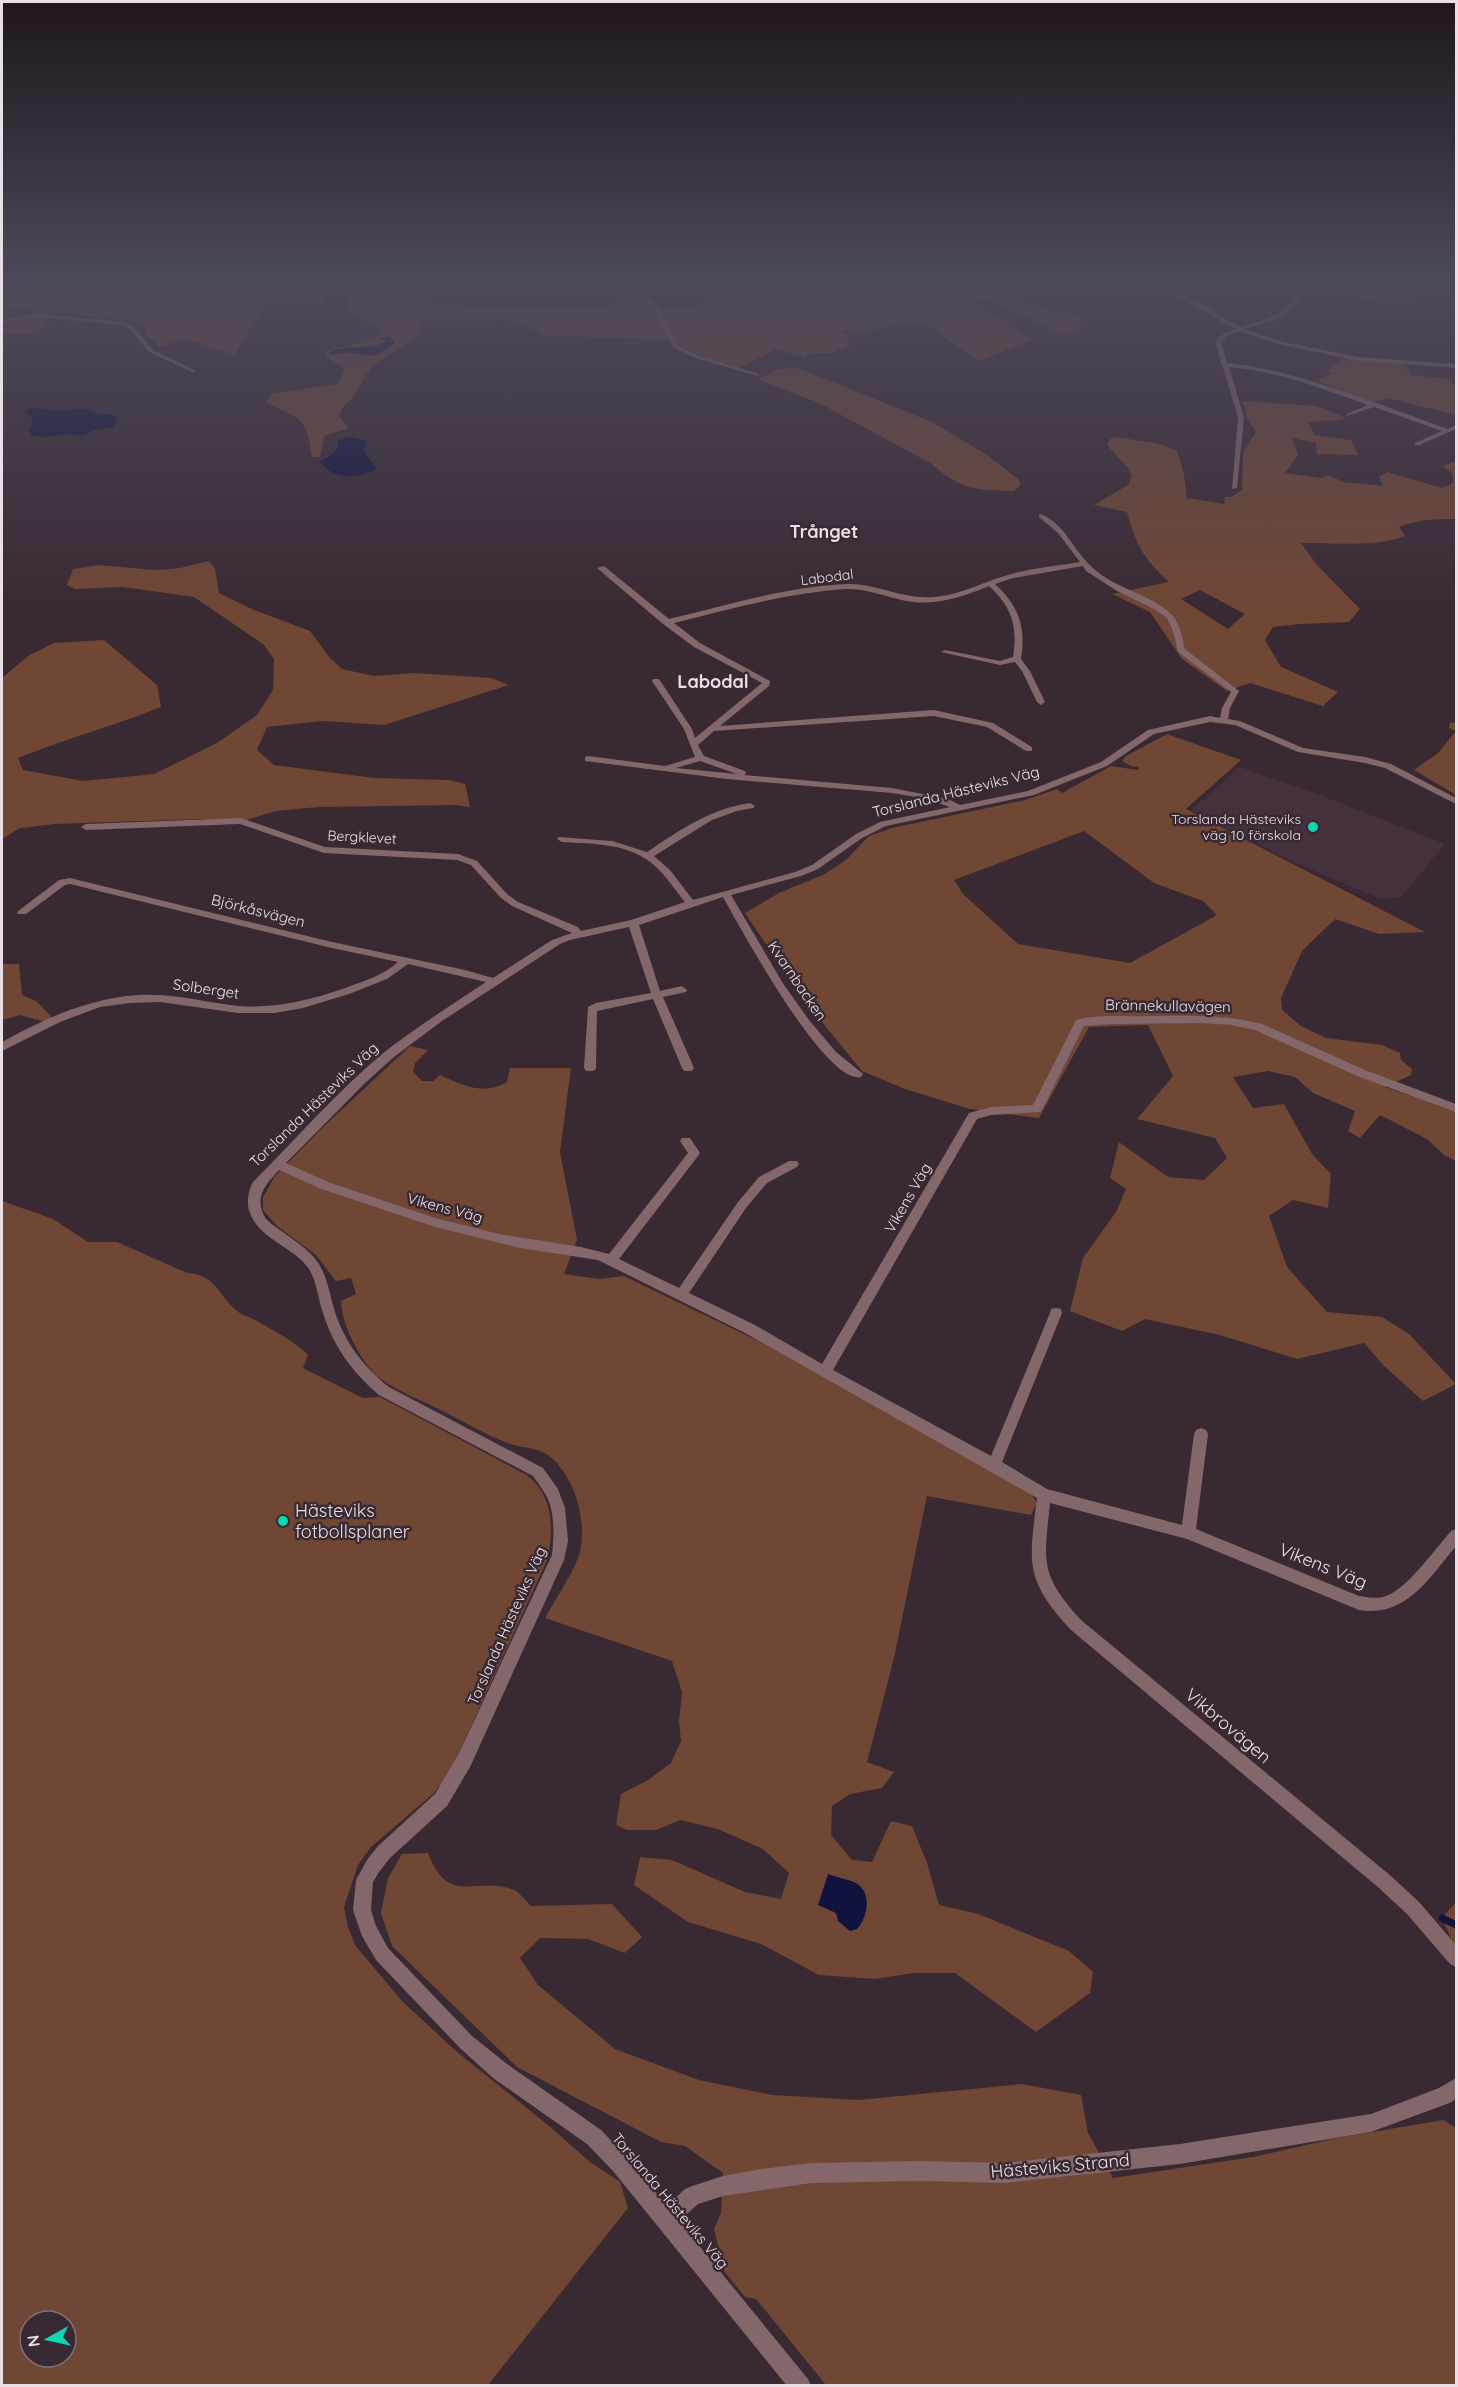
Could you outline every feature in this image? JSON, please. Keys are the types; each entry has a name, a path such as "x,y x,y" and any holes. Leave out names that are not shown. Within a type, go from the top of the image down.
{"street":[{"path":"1234,390 1241,417 1234,488"},
{"path":"1331,390 1448,431"},
{"path":"1349,415 1374,405"},
{"path":"1417,444 1456,427"},
{"path":"1041,516 1065,535 1083,564 1104,581 1157,607 1170,617 1177,631 1181,650 1235,691 1224,719"},
{"name":"Labodal","path":"666,622 775,597 842,587 861,586 902,597 933,600 951,598 1012,576 1083,564"},
{"path":"602,568 666,622 712,654 766,681 766,684 693,744"},
{"path":"990,583 1005,596 1018,616 1017,659 1026,671 1041,702"},
{"path":"945,652 1000,663 1017,659"},
{"path":"657,681 688,729 700,758"},
{"path":"711,729 934,713 990,725 1029,749"},
{"name":"Torslanda Hästeviks Väg","path":"801,2385 620,2164 594,2137 500,2071 466,2042 382,1954 365,1923 362,1903 369,1873 384,1852 441,1800 464,1761 559,1555 561,1524 553,1494 538,1472 384,1391 368,1379 340,1340 312,1264 294,1246 271,1232 257,1218 252,1206 256,1185 390,1054 438,1018 567,937 633,923 691,903 781,879 815,867 859,836 883,824 1031,793 1104,764 1143,736 1159,730 1210,719 1224,719 1301,750 1388,766 1456,801"},
{"path":"665,769 700,758 750,778"},
{"path":"588,759 905,793 945,800 959,808"},
{"path":"646,856 713,814 732,807 750,806"},
{"name":"Bergklevet","path":"86,827 241,821 324,850 458,857 474,863 508,900 574,929 578,934"},
{"path":"562,839 620,844 646,856 656,862 691,903"},
{"name":"Björkåsvägen","path":"22,912 62,882 70,881 496,982"},
{"name":"Kvarnbacken","path":"726,893 768,969 801,1019 832,1054 857,1074"},
{"path":"633,923 657,995 688,1068"},
{"name":"Solberget","path":"2,1047 56,1020 83,1009 113,1001 163,998 247,1010 288,1007 350,990 399,968 405,961"},
{"path":"590,1068 592,1010 596,1007 682,990"},
{"name":"Brännekullavägen","path":"946,1166 973,1116 991,1111 1037,1109 1080,1023 1096,1020 1184,1019 1241,1022 1267,1030 1361,1073 1456,1108"},
{"path":"611,1261 694,1153 686,1141"},
{"name":"Vikens Väg","path":"277,1163 320,1184 386,1209 467,1232 522,1244 590,1252 681,1295 825,1371 1044,1495 1188,1533 1343,1598 1376,1605 1391,1601 1408,1589 1456,1536"},
{"path":"681,1295 742,1205 763,1180 793,1164"},
{"name":"Vikens Väg","path":"825,1371 946,1166"},
{"path":"994,1465 1056,1313"},
{"path":"1188,1533 1201,1434"},
{"name":"Vikbrovägen","path":"1044,1495 1038,1557 1039,1574 1043,1585 1059,1609 1385,1881 1456,1958"},
{"name":"Hästeviks Strand","path":"666,2220 692,2196 723,2186 761,2179 833,2173 1005,2173 1180,2154 1371,2123 1445,2094 1456,2087"}],"shaded area":[{"path":"295,390 357,390 343,407 339,417 349,428 324,436 320,457 312,457 307,434 300,421 287,412 266,403 271,394"},
{"path":"786,390 853,390 934,423 987,455 1019,480 1020,485 1014,491 1001,491 960,484 932,464 819,403"},
{"path":"1342,390 1456,390 1456,415 1388,398 1372,402"},
{"path":"1242,401 1316,406 1346,418 1309,423 1314,435 1351,440 1358,455 1317,454 1316,443 1292,438 1298,455 1285,473 1321,478 1329,475 1343,482 1383,486 1379,477 1387,472 1442,488 1453,483 1453,474 1443,466 1456,461 1456,519 1427,520 1406,524 1399,527 1405,536 1380,542 1301,543 1317,565 1360,609 1349,622 1273,627 1265,640 1281,667 1338,692 1323,706 1250,683 1227,691 1182,659 1150,612 1112,594 1169,582 1153,566 1142,550 1127,512 1094,505 1128,485 1132,477 1128,468 1107,445 1110,439 1115,437 1155,443 1177,450 1187,498 1224,504 1225,497 1231,497 1242,490 1243,452 1256,432 1247,418","holes":["1200,590 1245,614 1228,629 1181,599"]},
{"path":"33,407 52,411 84,409 100,414 111,414 118,418 113,427 95,430 83,436 66,434 49,437 32,436 29,430 33,420 28,413 22,412"},
{"path":"350,437 368,441 364,444 368,444 367,446 363,449 376,468 372,471 361,475 340,475 330,471 319,462 329,457 338,448 338,440"},
{"path":"209,561 215,569 219,593 254,610 310,631 330,658 342,669 374,676 415,673 491,678 509,685 384,725 323,721 267,727 257,750 274,765 374,778 448,780 465,784 470,807 456,805 318,807 275,811 247,820 201,819 55,824 20,828 2,839 2,678 28,656 54,643 104,640 157,685 161,707 18,758 23,770 83,781 154,774 217,743 257,715 273,690 274,659 263,644 194,597 123,587 75,589 67,585 73,569 98,565 156,570 180,568"},
{"path":"1450,722 1456,723 1456,731 1449,728"},
{"path":"1456,731 1456,795 1414,770 1438,753"},
{"path":"1167,734 1241,760 1186,809 1425,932 1379,934 1335,919 1302,951 1281,998 1282,1010 1301,1026 1326,1038 1382,1045 1400,1053 1401,1060 1412,1069 1411,1075 1385,1087 1456,1111 1456,1161 1444,1155 1427,1139 1380,1115 1360,1138 1348,1131 1355,1111 1313,1093 1295,1077 1268,1071 1233,1077 1253,1108 1284,1104 1312,1154 1331,1174 1328,1208 1293,1200 1269,1216 1287,1267 1327,1312 1382,1317 1409,1334 1456,1384 1423,1401 1384,1366 1364,1343 1297,1359 1220,1335 1145,1319 1122,1331 1070,1311 1083,1258 1116,1212 1126,1189 1110,1178 1119,1142 1168,1177 1204,1180 1227,1158 1215,1138 1137,1119 1173,1076 1148,1025 1089,1027 1039,1118 970,1109 905,1089 862,1071 803,999 745,913 779,893 823,875 846,860 869,836 892,828 1025,800 1057,789 1062,793 1111,766 1138,770 1139,767 1122,761 1126,756","holes":["1084,831 1154,883 1203,901 1217,915 1130,963 1018,944 963,894 954,880"]},
{"name":"Torslanda Hästeviks väg 10 förskola","path":"1240,767 1445,844 1401,897 1381,899 1298,864 1191,810"},
{"path":"2,964 19,964 22,995 36,1001 54,1019 42,1021 20,1015 2,1020"},
{"path":"410,1046 428,1050 415,1063 413,1072 422,1081 433,1081 440,1075 481,1089 507,1082 510,1068 571,1068 560,1152 577,1240 564,1274 599,1279 624,1276 785,1354 1031,1494 1037,1503 1031,1515 927,1496 894,1658 867,1762 894,1772 882,1788 850,1794 832,1806 831,1835 852,1860 872,1862 891,1821 912,1826 927,1863 939,1905 978,1914 1069,1951 1093,1972 1090,1993 1036,2032 955,1973 913,1973 875,1979 819,1975 761,1944 688,1922 634,1885 640,1857 672,1860 745,1892 781,1899 789,1873 763,1849 718,1829 680,1820 656,1830 627,1830 616,1825 621,1794 648,1780 671,1763 681,1741 679,1721 682,1692 672,1661 545,1618 575,1566 581,1545 580,1514 571,1484 554,1460 543,1452 512,1445 492,1436 398,1390 375,1374 357,1350 344,1319 341,1301 356,1294 351,1278 336,1281 316,1255 277,1226 263,1210 263,1197 275,1176 320,1130"},
{"path":"2,1201 53,1219 88,1242 117,1242 187,1273 205,1277 239,1312 282,1336 308,1355 303,1368 363,1398 380,1397 525,1474 541,1491 546,1501 551,1523 548,1558 457,1757 448,1775 434,1793 371,1847 358,1865 344,1907 355,1945 402,2001 456,2051 590,2162 620,2182 628,2208 488,2385 2,2386"},
{"path":"428,1853 436,1870 445,1880 454,1885 500,1886 514,1890 531,1906 612,1904 642,1937 625,1953 588,1939 540,1938 520,1958 538,1985 615,2049 699,2080 772,2095 858,2100 1022,2084 1081,2095 1088,2133 1113,2178 1253,2157 1337,2138 1443,2120 1456,2128 1456,2385 826,2385 756,2299 745,2297 724,2271 714,2229 721,2213 723,2173 685,2146 661,2142 517,2067 392,1946 381,1913 388,1878 402,1854"},
{"path":"828,1874 854,1882 866,1895 867,1907 857,1929 850,1931 838,1921 836,1913 818,1905"},
{"path":"1456,1902 1456,1944 1453,1943 1442,1918"}],"waterway":[{"path":"1442,1918 1456,1925"}],"place":[{"name":"Torslanda Hästeviks väg 10 förskola","path":"1313,827"},
{"name":"Hästeviks fotbollsplaner","path":"283,1521"}],"district":[{"name":"Trånget","path":"824,532"},
{"name":"Labodal","path":"713,682"}]}
